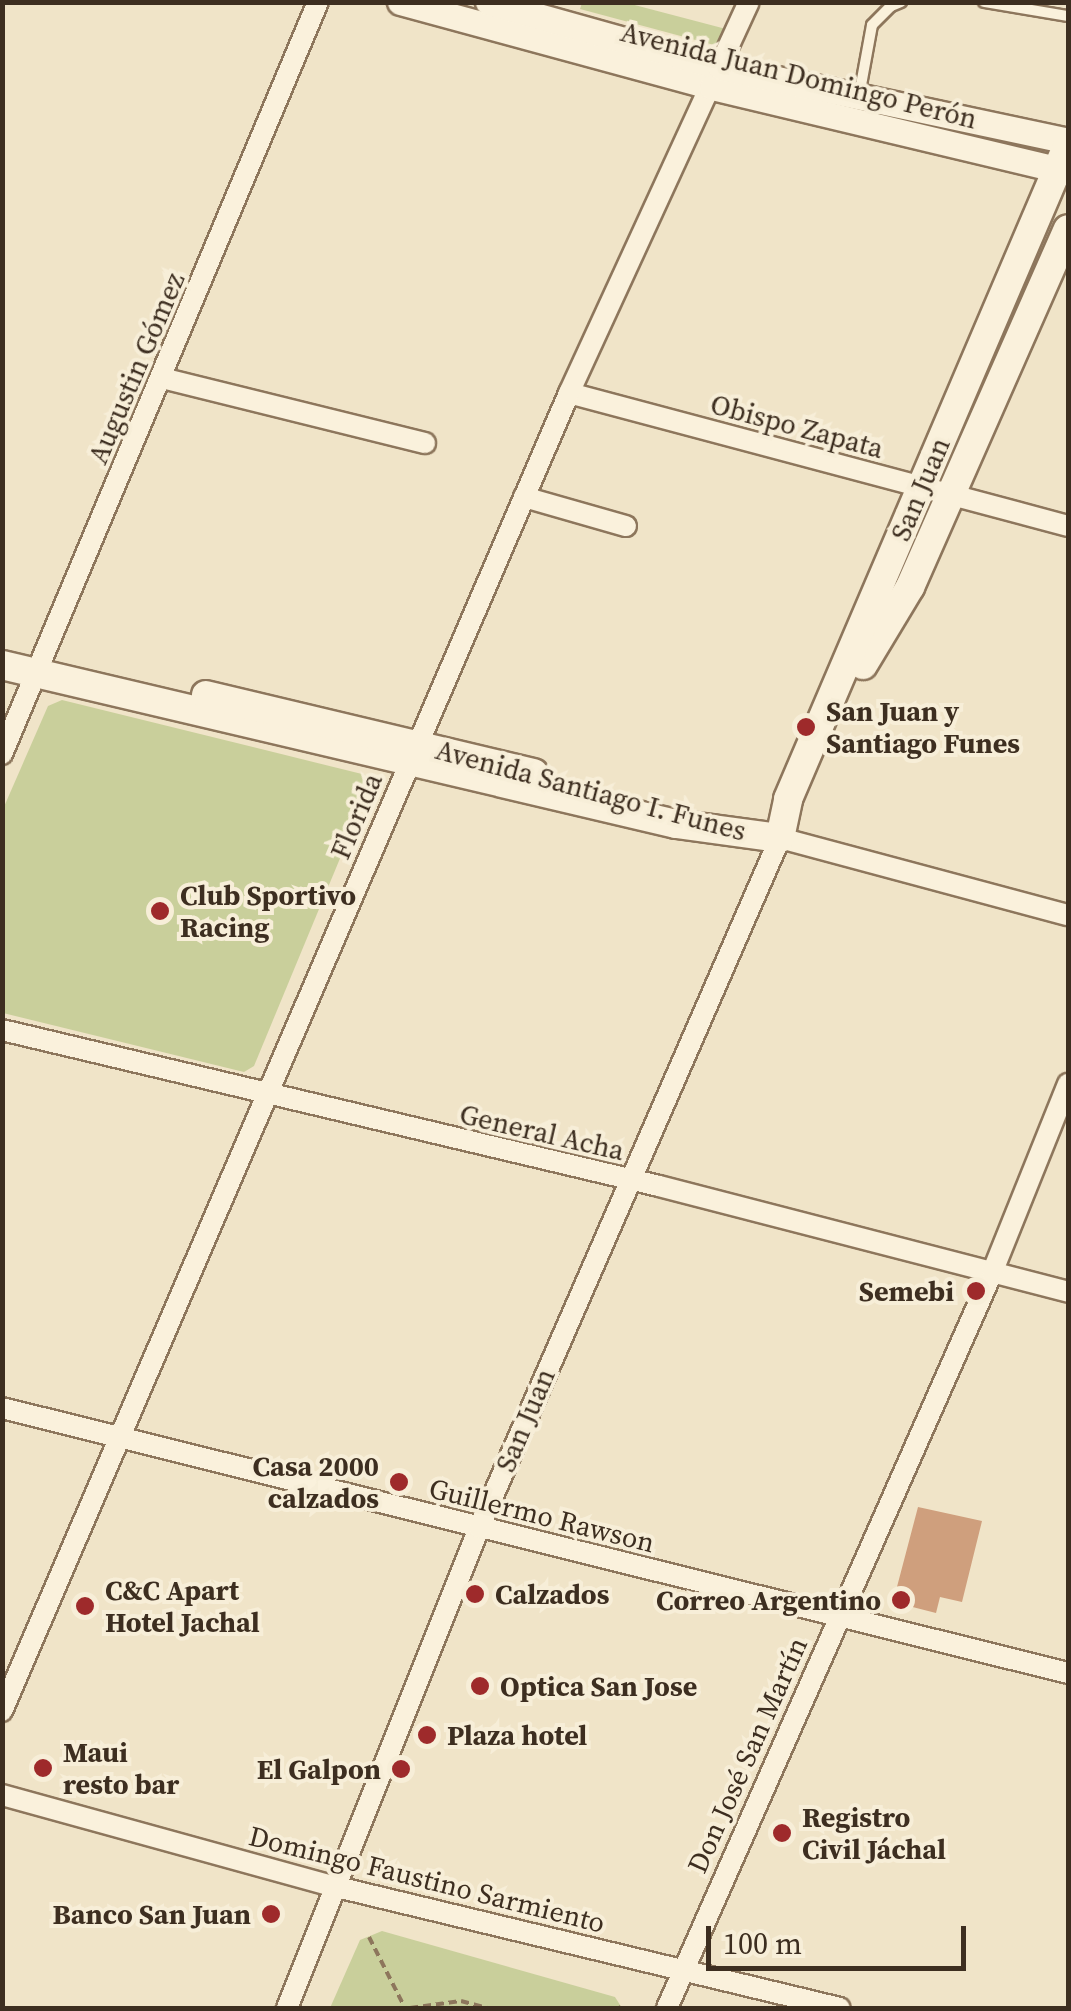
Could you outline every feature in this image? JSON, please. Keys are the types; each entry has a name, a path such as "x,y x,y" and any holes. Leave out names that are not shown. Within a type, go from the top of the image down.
{"main road":[{"name":"San Juan","path":"774,837 920,487 1066,156"},
{"name":"San Juan","path":"774,837 874,642 910,587 1068,229"},
{"name":"Avenida Santiago I. Funes","path":"2,646 41,666"},
{"name":"Avenida Santiago I. Funes","path":"2,665 41,666 412,754 676,824 774,837"}],"street":[{"name":"Augustin Gómez","path":"2,754 318,2"},
{"name":"Avenida Juan Domingo Perón","path":"400,2 1066,156"},
{"name":"Avenida Juan Domingo Perón","path":"488,2 716,77"},
{"name":"Florida","path":"2,1712 524,497 749,2"},
{"path":"162,378 425,443"},
{"name":"Obispo Zapata","path":"569,394 1068,526"},
{"path":"524,497 626,526"},
{"path":"774,837 1068,915"},
{"name":"San Juan","path":"287,2008 337,1887 345,1854 479,1528 774,837"},
{"name":"General Acha","path":"2,1030 627,1180 1068,1292"},
{"name":"Don José San Martín","path":"667,2008 836,1618 992,1273 1068,1084"},
{"name":"Guillermo Rawson","path":"2,1408 1068,1673"},
{"name":"Domingo Faustino Sarmiento","path":"2,1795 337,1887 840,2008"}],"lane":[{"path":"856,108 872,25 890,6 901,2"},
{"path":"984,2 1068,16"}],"path":[{"path":"369,1936 408,2008 461,2001 488,2008"}],"green space":[{"path":"582,3 627,3 726,29 718,46 580,9"},
{"name":"Club Sportivo Racing","path":"62,700 366,775 370,786 254,1066 244,1072 3,1013 3,809 48,706"},
{"path":"382,1931 615,1997 622,2008 330,2008 360,1940"}],"building":[{"path":"918,1507 982,1521 962,1602 940,1597 936,1613 893,1602"}],"place":[{"name":"San Juan y Santiago Funes","path":"806,727"},
{"name":"Club Sportivo Racing","path":"160,911"},
{"name":"Semebi","path":"976,1291"},
{"name":"Casa 2000 calzados","path":"399,1482"},
{"name":"Calzados","path":"475,1594"},
{"name":"Correo Argentino","path":"901,1600"},
{"name":"C&C Apart Hotel Jachal","path":"85,1606"},
{"name":"Optica San Jose","path":"480,1686"},
{"name":"Plaza hotel","path":"427,1735"},
{"name":"Maui resto bar","path":"43,1768"},
{"name":"El Galpon","path":"401,1769"},
{"name":"Registro Civil Jáchal","path":"782,1833"},
{"name":"Banco San Juan","path":"271,1914"}]}
